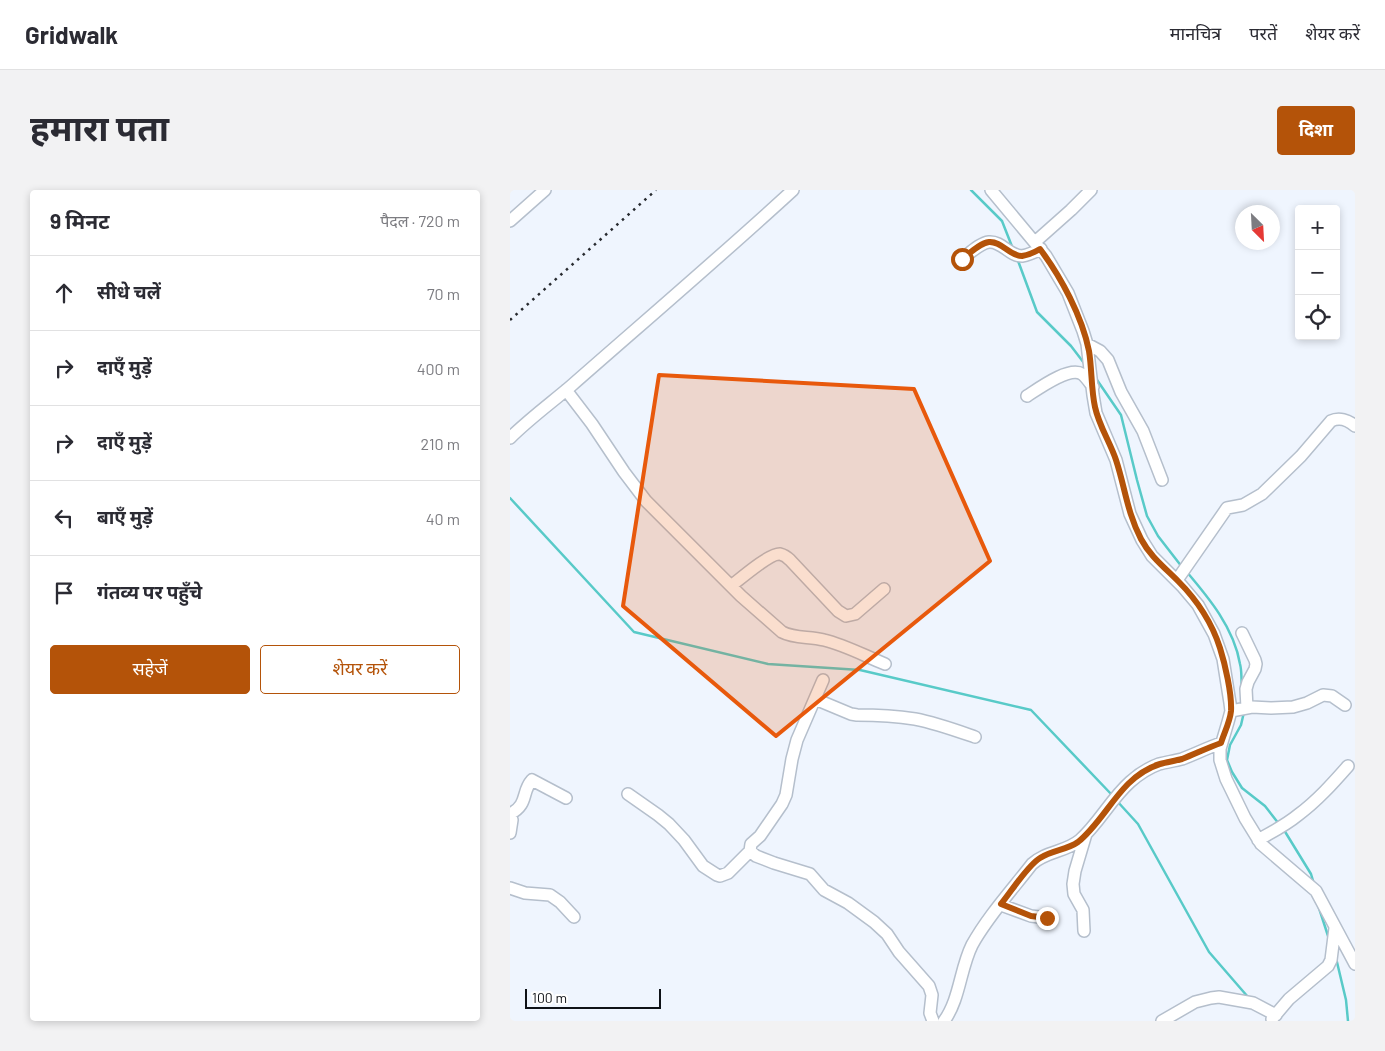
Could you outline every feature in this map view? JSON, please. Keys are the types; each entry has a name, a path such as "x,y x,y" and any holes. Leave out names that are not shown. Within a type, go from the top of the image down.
{"street":[{"path":"510,221 545,190"},
{"path":"510,438 528,420 566,390 793,190"},
{"path":"992,190 1038,245 1055,269 1068,293 1087,344 1096,413 1116,460 1126,500 1136,528 1152,556 1177,580 1198,605 1214,634 1223,659 1231,711 1221,743 1220,760 1222,770 1258,840 1316,890 1355,964"},
{"path":"962,259 988,242 998,244 1012,254 1020,256 1028,254 1091,190"},
{"path":"1087,344 1100,351 1108,360 1121,392 1143,431 1162,480"},
{"path":"1027,396 1052,381 1075,372 1084,375 1092,387"},
{"path":"566,390 646,501 731,586 782,632 835,643 886,664"},
{"path":"1177,580 1227,508 1243,505 1262,494 1301,456 1331,421 1335,419 1342,420 1355,426"},
{"path":"731,586 764,561 778,554 784,555 790,560 838,611 846,616 855,614 884,589"},
{"path":"1242,633 1256,664 1246,689 1247,708"},
{"path":"628,794 669,824 684,840 702,866 720,876 728,873 750,851 752,844 770,822 784,800 795,745 822,680"},
{"path":"1231,711 1247,708 1292,707 1307,703 1323,695 1328,695 1345,705"},
{"path":"814,698 851,714 915,719 975,736"},
{"path":"944,1021 952,1006 972,946 1001,904 1038,859 1072,845 1086,834 1129,783 1146,770 1160,764 1181,759 1221,743"},
{"path":"1258,840 1298,816 1348,766"},
{"path":"510,833 512,820 510,814 521,806 532,780 566,798"},
{"path":"1084,931 1083,910 1074,894 1073,884 1074,871 1086,834"},
{"path":"750,851 756,856 774,863 810,874 824,890 848,903 887,934 898,952 929,986 932,996 930,1013 933,1021"},
{"path":"510,888 525,893 550,895 560,902 574,917"},
{"path":"1001,904 1031,916 1047,918"},
{"path":"1162,1021 1195,1002 1219,997 1253,1003 1273,1018 1288,999 1328,966 1331,960 1335,926"}],"highlighted area":[{"path":"659,375 914,389 990,561 776,736 623,606"}],"waterway":[{"path":"971,190 1002,221 1013,249"},
{"path":"1017,258 1037,312 1071,346 1084,363"},
{"path":"1095,377 1121,415 1147,516 1158,536 1182,567"},
{"path":"510,498 634,632 768,664 860,670 1031,710 1112,795"},
{"path":"1186,571 1212,603 1232,638 1241,667 1242,687"},
{"path":"1244,712 1241,725 1230,745 1227,760 1242,788 1265,806 1279,824"},
{"path":"1117,801 1138,824 1209,952 1248,997"},
{"path":"1284,830 1311,874 1314,884"},
{"path":"1319,908 1329,939"},
{"path":"1336,958 1346,1000 1348,1021"}],"railway":[{"path":"510,320 656,190"}],"route":[{"path":"962,259 983,244 993,242 1003,246 1012,254 1020,256 1040,249 1055,269 1068,293 1087,344 1096,413 1113,451 1130,514 1146,548 1182,586 1206,617 1220,647 1228,682 1231,711 1221,743 1181,759 1146,770 1129,783 1078,842 1038,859 1032,864 1001,904 1031,916 1047,918"}]}
